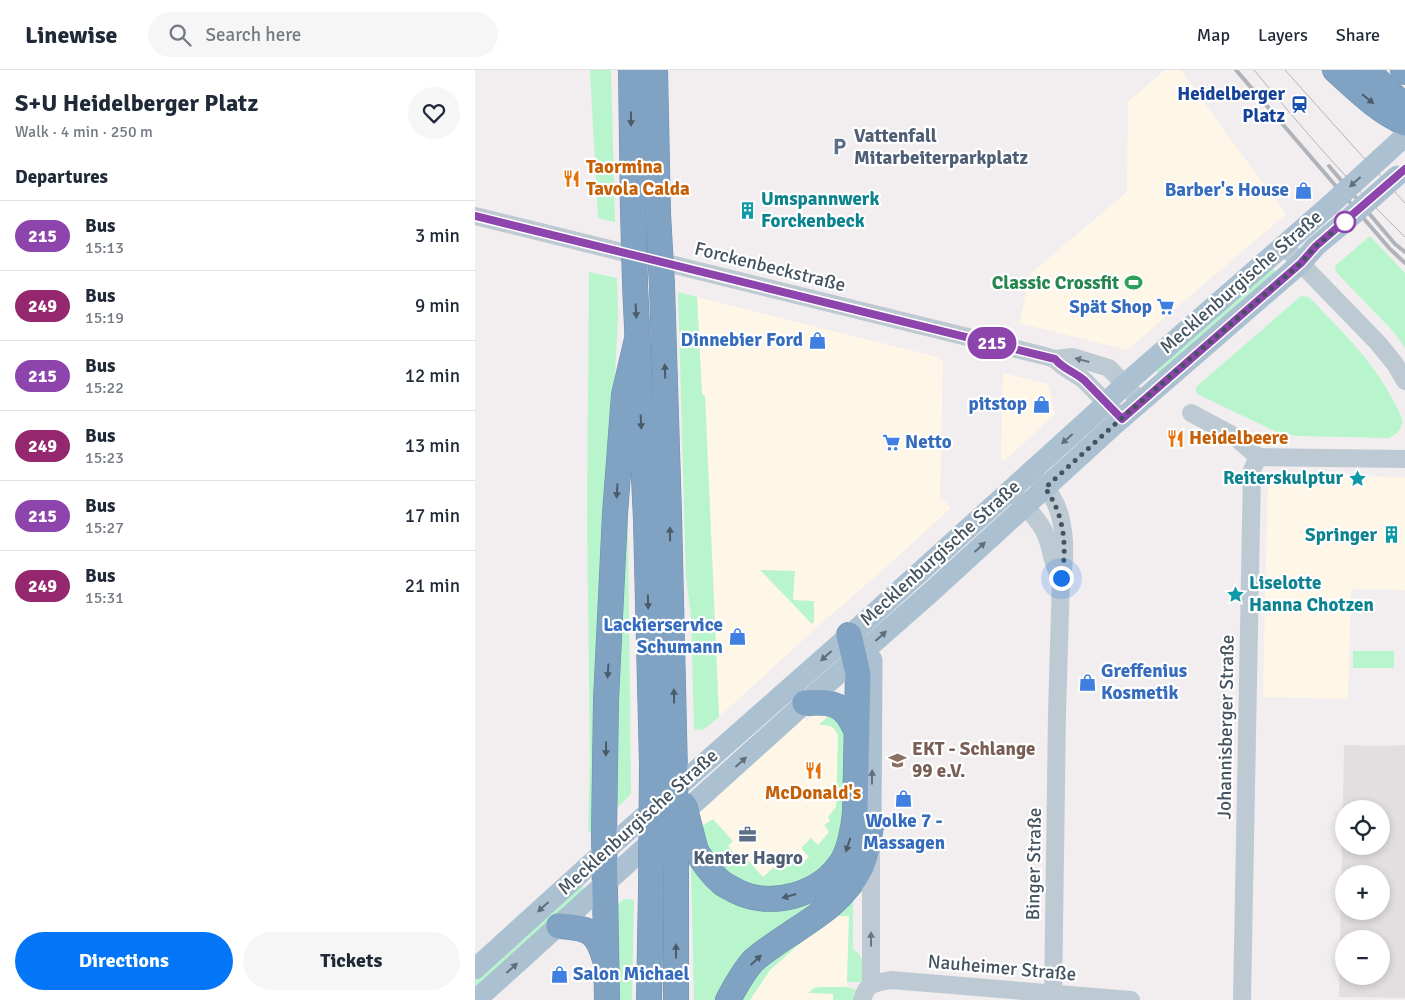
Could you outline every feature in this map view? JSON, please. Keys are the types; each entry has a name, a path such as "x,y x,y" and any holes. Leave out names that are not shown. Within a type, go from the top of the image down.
{"highway":[{"path":"631,70 635,284 646,520 652,764 649,1000"},
{"path":"655,70 675,745 677,1000"},
{"path":"657,158 670,138 673,70"},
{"path":"1335,70 1367,99 1393,118 1405,123"},
{"path":"1367,70 1405,107"},
{"path":"607,1000 606,962 614,876 605,851 604,835 606,700 615,514 624,395 637,339"},
{"path":"675,773 696,851 707,867 723,884 754,898 779,899 808,890 832,874 843,859 854,826 858,674 856,649"},
{"path":"805,703 818,702 837,706 845,712 856,730"},
{"path":"728,1000 753,962 783,939 827,910 848,888 861,866 871,826"},
{"path":"559,926 583,928 590,932 602,946 606,962"}],"main road":[{"name":"Mecklenburgische Straße","path":"476,1000 805,703 856,649 915,576 1106,403 1124,384 1330,205 1405,136"},
{"name":"Mecklenburgische Straße","path":"475,969 605,851 856,649 930,593 1141,402 1401,173"},
{"path":"915,576 930,593"},
{"path":"856,649 872,660 871,826"}],"street":[{"name":"Forckenbeckstraße","path":"475,216 1055,359 1073,357 1109,368 1141,402"},
{"path":"1283,245 1378,343 1395,364 1405,381"},
{"name":"Forckenbeckstraße","path":"1055,359 1061,367 1077,374 1084,380 1122,419"},
{"path":"1191,413 1235,436 1258,457 1405,459"},
{"name":"Johannisberger Straße","path":"1242,1000 1252,470 1258,457"},
{"name":"Binger Straße","path":"1031,471 1052,497 1057,507 1062,524 1064,565 1061,578 1057,713 1053,997"},
{"name":"Binger Straße","path":"1011,489 1045,532 1055,567 1061,578"},
{"path":"867,993 871,826"},
{"name":"Nauheimer Straße","path":"867,993 880,982 891,980 1053,997 1131,1000"}],"shaded area":[{"path":"1165,70 1181,70 1286,214 1127,350 1019,323 1031,273 1127,192 1128,102"},
{"path":"697,297 938,357 938,359 943,360 940,497 951,508 719,717 705,396 702,395"},
{"path":"1003,373 1048,384 1055,414 1004,461 1001,458"},
{"path":"1268,475 1405,477 1405,590 1351,589 1348,699 1263,697"},
{"path":"820,710 838,712 837,852 745,888 695,816 804,718 807,721"},
{"path":"1344,745 1405,745 1405,998 1339,997 1339,985 1390,985 1390,930 1340,930 1341,920 1390,920 1390,865 1342,865 1342,855 1390,855 1390,800 1343,800"},
{"path":"831,916 849,916 847,1000 750,1000 770,970"}],"green space":[{"path":"590,70 611,70 615,222 598,218"},
{"path":"1370,236 1405,273 1405,348 1393,331 1336,272 1335,266"},
{"path":"1272,268 1276,272 1159,374 1155,370"},
{"path":"589,272 617,278 618,317 592,831 588,833 590,762 587,517"},
{"path":"678,292 697,297 702,395 705,395 719,717 703,730 694,729 691,617 686,577"},
{"path":"1301,296 1309,297 1345,335 1388,390 1402,420 1400,429 1393,436 1389,438 1298,436 1279,433 1196,392 1196,387"},
{"path":"625,474 628,524 631,794 613,812"},
{"path":"760,570 795,571 793,600 814,601 814,622 812,624"},
{"path":"1353,651 1394,651 1394,668 1353,668"},
{"path":"834,710 844,718 843,836 821,872 775,892 722,874 697,829 713,819 733,841 728,846 740,859 744,856 763,877 788,855 799,866 809,857 801,848 811,838 818,845 829,832 824,825 830,821 828,817 836,807 838,736 831,727 819,725"},
{"path":"694,865 730,898 839,887 721,1000 694,1000 691,866"},
{"path":"861,873 863,893 853,894 853,949 862,960 862,982 847,982 849,916 831,916 770,970 750,1000 733,1000 740,988"},
{"path":"583,884 584,891 475,989 475,981"},
{"path":"624,899 634,900 632,1000 612,1000 611,910"},
{"path":"847,987 857,990 853,1000 833,1000 833,994 808,993 814,988"}],"tram line":[{"path":"1254,70 1327,156 1405,237"},
{"path":"1285,70 1405,203"}],"railway":[{"path":"1236,70 1390,249 1405,263"},
{"path":"1329,166 1395,244 1405,252"}],"bus line":[{"name":"215","path":"475,216 1055,359 1061,367 1077,374 1084,380 1122,419 1301,263 1316,246 1405,169"}],"place":[{"name":"Heidelberger Platz","path":"1299,105"},
{"name":"Vattenfall Mitarbeiterparkplatz","path":"840,147"},
{"name":"Taormina Tavola Calda","path":"572,178"},
{"name":"Barber's House","path":"1303,190"},
{"name":"Umspannwerk Forckenbeck","path":"747,210"},
{"name":"Classic Crossfit","path":"1133,283"},
{"name":"Spät Shop","path":"1166,307"},
{"name":"Dinnebier Ford","path":"817,340"},
{"name":"pitstop","path":"1041,404"},
{"name":"Heidelbeere","path":"1175,438"},
{"name":"Netto","path":"891,442"},
{"name":"Reiterskulptur","path":"1357,478"},
{"name":"Springer","path":"1391,535"},
{"name":"Liselotte Hanna Chotzen","path":"1235,594"},
{"name":"Lackierservice Schumann","path":"737,636"},
{"name":"Greffenius Kosmetik","path":"1087,682"},
{"name":"EKT - Schlange 99 e.V.","path":"898,760"},
{"name":"McDonald's","path":"813,770"},
{"name":"Wolke 7 - Massagen","path":"904,798"},
{"name":"Kenter Hagro","path":"748,835"},
{"name":"Salon Michael","path":"559,974"}],"route":[{"path":"1061,578 1064,565 1062,524 1057,507 1045,488 1345,222"}]}
